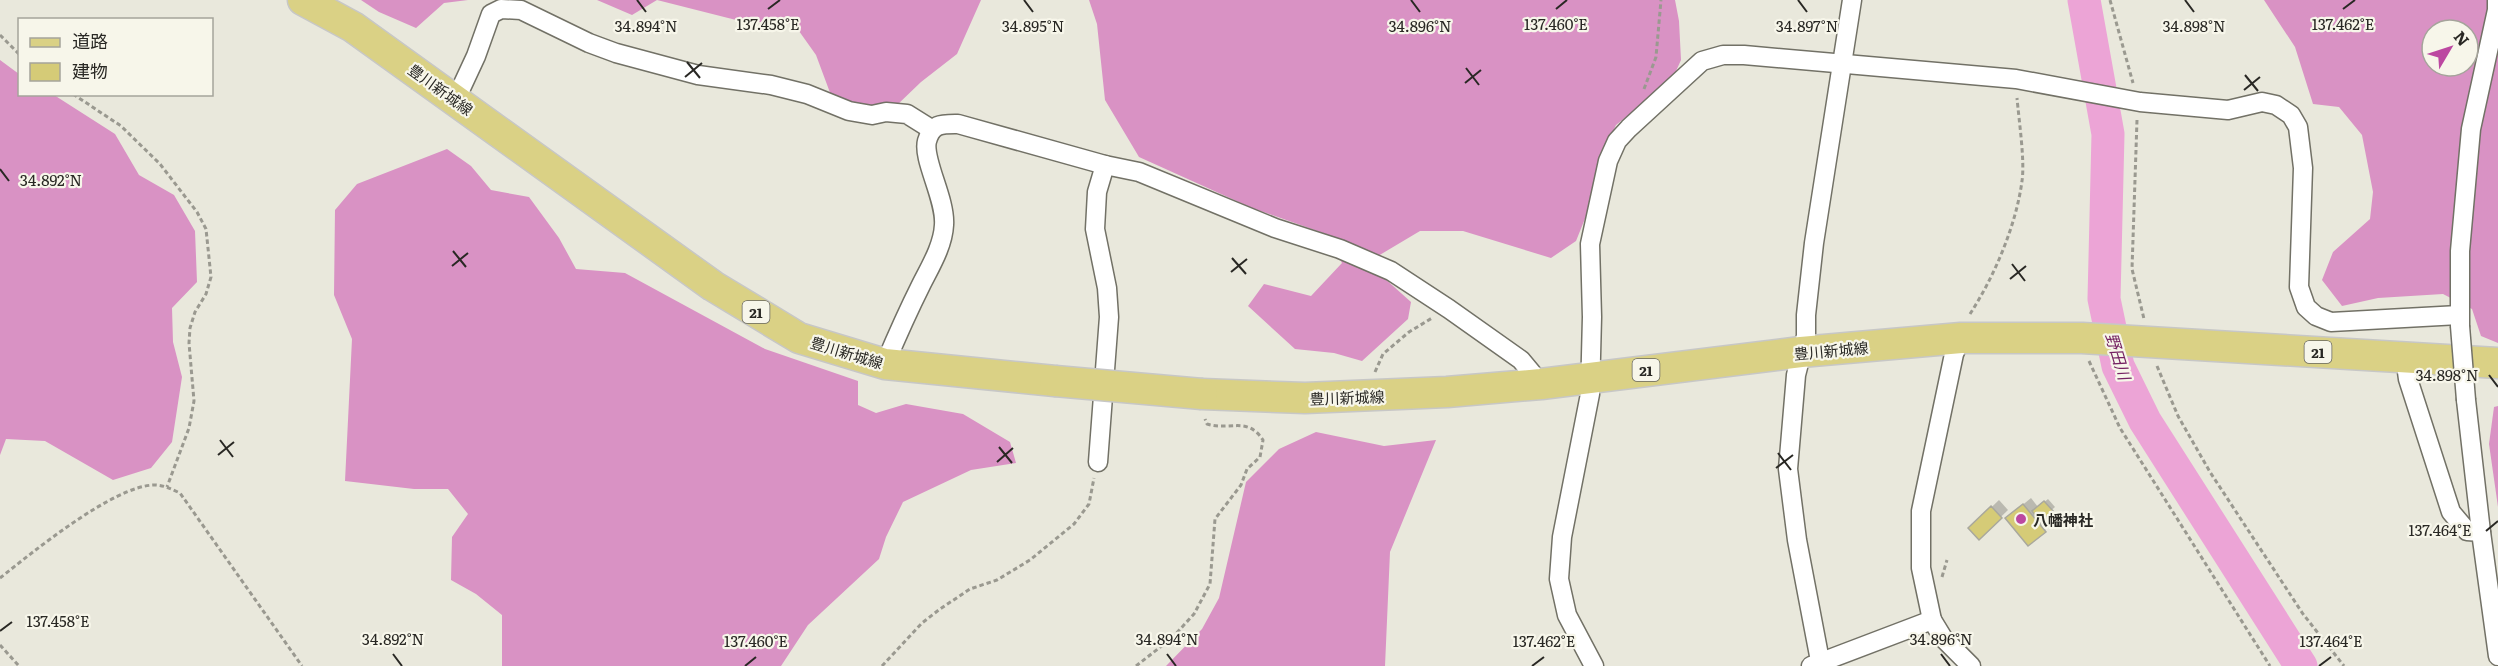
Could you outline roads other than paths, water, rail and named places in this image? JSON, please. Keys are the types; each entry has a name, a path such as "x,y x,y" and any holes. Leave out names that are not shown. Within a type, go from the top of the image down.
{"main road":[{"name":"豊川新城線","path":"303,0 353,27 713,286 799,338 885,364 1202,394 1305,398 1374,396 1541,384 1801,352 1961,338 2138,341 2498,363"}],"street":[{"path":"1852,0 1814,243 1806,336 1796,375 1788,469 1789,492 1818,665 1932,620"},
{"path":"2497,0 2498,10 2471,129 2460,251 2459,321 2481,532 2498,656"},
{"path":"456,99 476,56 491,14 501,9 521,10 589,43 616,53 698,75 771,85 807,94 849,111 872,115 886,112 907,114 931,129"},
{"path":"1594,666 1567,615 1559,579 1562,537 1592,376 1590,244 1608,161 1617,141 1702,61 1723,55 1842,63 2016,79 2130,100 2228,110 2262,102 2276,105 2291,115 2298,127 2302,168 2299,287 2306,307 2316,316 2331,322 2459,321"},
{"path":"885,364 936,253 944,228 944,206 926,145 931,129 939,124 958,124 1105,165 1139,172 1275,228 1340,249 1391,271 1521,360 1541,384"},
{"path":"1098,462 1109,317 1107,288 1095,229 1097,192 1105,165"},
{"path":"1961,338 1954,354 1921,511 1921,568 1932,620 1943,638 1971,666"},
{"path":"2405,357 2408,378 2451,512 2467,531 2481,532"}],"waterway":[{"name":"野田川","path":"2084,0 2108,134 2104,299 2118,366 2145,421 2301,666"}],"place":[{"name":"八幡神社","path":"2021,519"}]}
